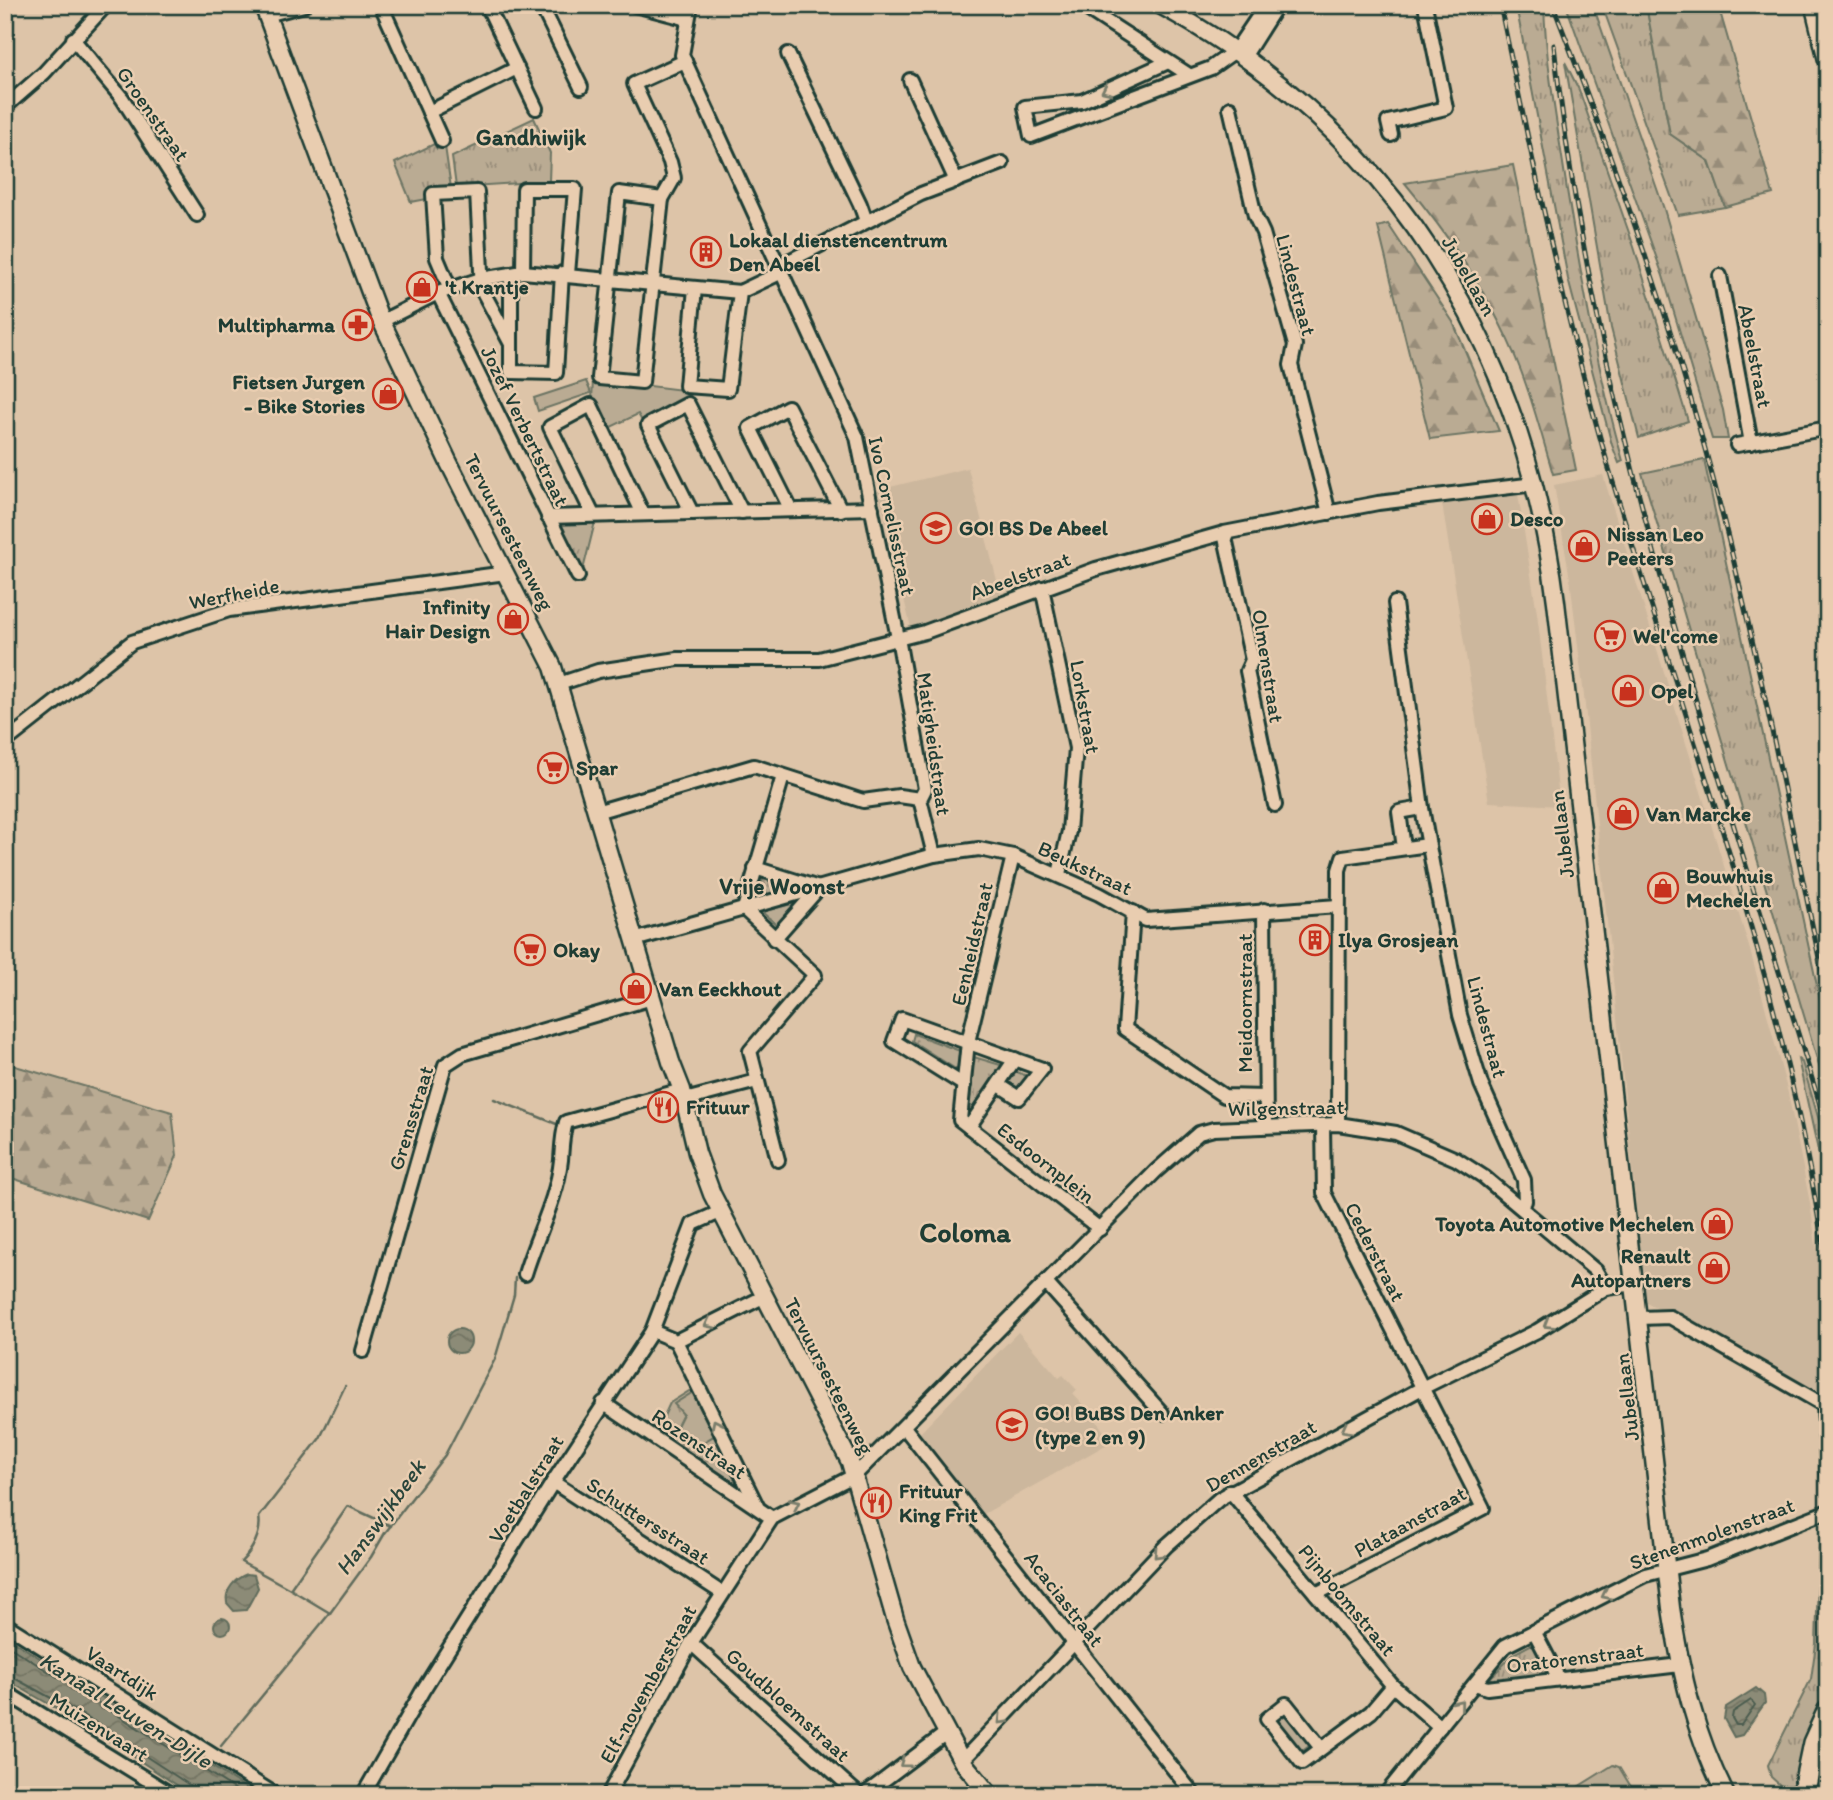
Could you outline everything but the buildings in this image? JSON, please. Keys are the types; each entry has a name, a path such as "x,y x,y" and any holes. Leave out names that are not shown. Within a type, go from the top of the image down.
{"highway":[{"path":"1803,1791 1814,1744 1828,1712"}],"main road":[{"name":"Jubellaan","path":"1160,5 1239,54 1330,129 1377,178 1427,245 1466,309 1499,377 1535,484 1556,602 1680,1665 1698,1734 1724,1792"},
{"path":"1815,5 1828,58"},
{"name":"Tervuursesteenweg","path":"265,10 382,321 547,652 684,1095 697,1153 719,1212 834,1426 855,1475 902,1643 962,1761 990,1795"}],"street":[{"path":"5,107 35,82 106,5"},
{"path":"265,10 304,5"},
{"path":"381,5 442,141"},
{"path":"487,5 536,108"},
{"path":"541,5 580,87"},
{"path":"635,5 688,19"},
{"name":"Ivo Cornelisstraat","path":"691,5 682,55 857,437 898,638"},
{"path":"1080,5 1189,75"},
{"path":"1239,54 1266,5"},
{"path":"1168,62 1082,101 1026,107 1031,136 1211,68 1239,54 1278,5"},
{"path":"1391,135 1388,122 1446,108 1425,5"},
{"name":"Groenstraat","path":"73,39 122,98 197,215"},
{"path":"788,54 866,221"},
{"path":"662,199 620,193 599,377 642,382 662,199 674,178 670,162 634,84 685,61"},
{"path":"429,112 517,68"},
{"path":"910,80 956,181"},
{"name":"Lindestraat","path":"1230,108 1255,216 1295,345 1291,365 1329,513"},
{"path":"382,321 444,291 481,279 517,273 565,274 740,292 866,221 1002,163"},
{"name":"Jozef Verbertstraat","path":"524,189 575,189 556,373 511,372 517,273 524,189"},
{"name":"Jozef Verbertstraat","path":"511,344 482,290 477,192 433,194 437,258 444,291 578,576"},
{"name":"Abeelstraat","path":"1720,276 1751,443"},
{"path":"695,288 686,386 728,389 740,292"},
{"path":"692,513 648,425 688,404 742,512"},
{"path":"593,515 550,427 591,405 643,514"},
{"path":"791,510 750,428 788,407 841,510"},
{"path":"1737,445 1828,428"},
{"name":"Abeelstraat","path":"559,684 598,671 678,659 819,659 925,632 1042,588 1224,533 1378,503 1535,484"},
{"path":"548,517 872,508"},
{"name":"Olmenstraat","path":"1224,533 1252,660 1247,671 1275,805"},
{"name":"Werfheide","path":"5,742 132,642 192,620 229,610 506,572"},
{"name":"Lorkstraat","path":"1042,588 1076,748 1069,831 1059,874"},
{"name":"Lindestraat","path":"1395,603 1422,808 1460,1015 1481,1084 1524,1180 1525,1200 1519,1206"},
{"name":"Matigheidstraat","path":"898,638 925,789 920,799 934,855"},
{"path":"596,812 754,766 863,801 899,796 920,799"},
{"path":"778,1160 750,1051 815,975 744,909 783,776"},
{"path":"1405,848 1399,812 1422,808"},
{"path":"1338,1124 1339,870 1343,858 1428,845"},
{"name":"Beukstraat","path":"634,940 934,855 979,849 1013,856 1059,874 1146,919 1338,906"},
{"name":"Eenheidstraat","path":"968,1042 1013,856"},
{"path":"755,868 819,888 774,939"},
{"name":"Meidoornstraat","path":"1265,910 1266,1126"},
{"name":"Meidoornstraat","path":"1133,912 1125,1029 1224,1096 1265,1097"},
{"name":"Grensstraat","path":"363,1351 445,1065 462,1054 652,998"},
{"name":"Esdoornplein","path":"964,1085 894,1041 902,1019 1042,1069 1019,1098 999,1085"},
{"name":"Esdoornplein","path":"968,1042 960,1120 1100,1229"},
{"name":"Esdoornplein","path":"969,1127 1015,1059"},
{"path":"525,1274 538,1243 555,1183 566,1122 614,1109 757,1081"},
{"name":"Wilgenstraat","path":"772,1518 855,1475 1156,1171 1199,1133 1234,1126 1338,1124 1396,1133 1430,1147 1484,1177 1597,1271 1606,1288"},
{"name":"Cederstraat","path":"1323,1125 1324,1193 1422,1388"},
{"name":"Voetbalstraat","path":"363,1795 423,1690 603,1403 652,1331 693,1224 719,1212"},
{"path":"1047,1284 1162,1413"},
{"path":"1606,1288 1635,1284"},
{"name":"Dennenstraat","path":"962,1761 1166,1546 1230,1491 1422,1388 1537,1331 1606,1288"},
{"path":"676,1341 765,1296"},
{"path":"1639,1318 1670,1317 1824,1405 1828,1475"},
{"path":"652,1331 676,1341 757,1507"},
{"name":"Plataanstraat","path":"1316,1594 1483,1508 1422,1388"},
{"name":"Rozenstraat","path":"603,1403 772,1518"},
{"name":"Acaciastraat","path":"904,1427 1194,1795"},
{"name":"Schuttersstraat","path":"553,1482 722,1594"},
{"name":"Pijnboomstraat","path":"1230,1491 1393,1686 1440,1727"},
{"name":"Stenenmolenstraat","path":"1385,1795 1505,1646 1645,1575 1707,1559 1822,1514"},
{"name":"Elf-novemberstraat","path":"608,1795 691,1643 772,1518"},
{"name":"Vaartdijk","path":"5,1624 276,1795"},
{"path":"1534,1631 1559,1679"},
{"name":"Goudbloemstraat","path":"691,1643 861,1795"},
{"name":"Oratorenstraat","path":"1475,1684 1487,1688 1680,1665"},
{"path":"1321,1748 1286,1704 1267,1719 1302,1763 1371,1712 1393,1686"},
{"name":"Muizenvaart","path":"5,1692 172,1795"},
{"path":"861,1795 946,1733"}],"shaded area":[{"name":"GO! BS De Abeel","path":"968,468 1001,596 911,628 878,490"},
{"path":"1603,475 1750,950 1788,1093 1810,1203 1820,1273 1828,1399 1646,1302 1584,696 1570,579 1554,485"},
{"path":"1518,494 1537,613 1560,806 1489,802 1442,503"},
{"name":"GO! BuBS Den Anker (type 2 en 9)","path":"1018,1332 1059,1378 1063,1375 1077,1390 1073,1394 1094,1417 1111,1442 982,1515 920,1433"}],"green space":[{"path":"1516,5 1544,5 1550,75 1567,190 1598,361 1623,461 1619,463 1568,279"},
{"path":"1566,5 1593,5 1664,209 1723,410 1728,439 1712,439 1663,276"},
{"path":"1602,5 1646,5 1670,134 1709,161 1725,207 1678,215"},
{"path":"1646,5 1718,5 1773,194 1725,207 1709,161 1670,134"},
{"path":"1565,62 1579,90 1634,247 1688,421 1639,438 1611,328"},
{"path":"534,118 550,153 549,181 456,187 452,157"},
{"path":"434,144 437,149 445,146 451,188 427,191 427,199 411,202 395,163"},
{"path":"1513,165 1576,470 1553,474 1526,384 1498,321 1455,249 1405,183"},
{"path":"1388,224 1453,322 1499,431 1430,439 1378,227"},
{"path":"593,379 691,391 690,398 643,423 638,414 607,429 592,401"},
{"path":"586,381 591,393 538,411 534,398"},
{"path":"1704,460 1828,1037 1828,1096 1642,473"},
{"path":"562,522 595,522 583,570 560,527"},
{"path":"764,876 799,886 758,896"},
{"path":"802,901 779,927 762,912"},
{"path":"914,1034 960,1051 957,1070 912,1041"},
{"path":"974,1057 1004,1066 967,1120 964,1118"},
{"path":"1798,1059 1802,1062 1828,1151 1828,1196"},
{"path":"5,1063 172,1112 177,1156 148,1221 5,1176"},
{"path":"1015,1071 1029,1077 1017,1091 1007,1084"},
{"path":"694,1388 741,1483 737,1487 656,1433 670,1403"},
{"path":"695,1391 717,1434 693,1448 673,1434 683,1414 674,1404"},
{"path":"1828,1528 1828,1692 1791,1795 1771,1777 1768,1765 1811,1679 1816,1644 1819,1548 1821,1538"},
{"path":"1536,1642 1551,1674 1495,1681 1490,1678 1515,1653"},
{"path":"1287,1711 1313,1743 1300,1753 1275,1721"},
{"path":"1613,1765 1619,1767 1636,1795 1565,1795"}],"water":[{"path":"459,1329 470,1336 471,1341 464,1352 459,1353 448,1346 447,1341 454,1330"},
{"path":"247,1574 254,1575 258,1588 246,1610 234,1611 227,1603 227,1594 239,1578"},
{"path":"222,1618 230,1626 222,1634 214,1626"},
{"path":"5,1636 257,1795 192,1795 82,1723 5,1679"},
{"path":"1756,1688 1764,1695 1765,1703 1742,1735 1734,1737 1724,1719 1726,1707"}],"waterway":[{"name":"Hanswijkbeek","path":"494,1099 559,1125"},
{"name":"Hanswijkbeek","path":"221,1746 330,1613 385,1533 445,1455 495,1359 514,1295 515,1278"},
{"path":"290,1589 241,1562 255,1541 259,1517 320,1438 345,1386"},
{"path":"330,1613 290,1589 348,1506 391,1526"}],"railway":[{"path":"1500,5 1552,248 1598,429 1766,981 1812,1182 1828,1283"},
{"path":"1553,5 1639,238 1696,415 1744,606 1828,1001"},
{"path":"1554,45 1573,184 1598,322 1630,458 1704,729 1828,1131"},
{"path":"1821,1795 1828,1749"}],"place":[{"name":"Lokaal dienstencentrum Den Abeel","path":"706,252"},
{"name":"'t Krantje","path":"422,287"},
{"name":"Multipharma","path":"358,325"},
{"name":"Fietsen Jurgen - Bike Stories","path":"388,394"},
{"name":"Desco","path":"1487,519"},
{"name":"GO! BS De Abeel","path":"936,528"},
{"name":"Nissan Leo Peeters","path":"1584,546"},
{"name":"Infinity Hair Design","path":"513,619"},
{"name":"Wel'come","path":"1610,636"},
{"name":"Opel","path":"1628,691"},
{"name":"Spar","path":"553,768"},
{"name":"Van Marcke","path":"1623,814"},
{"name":"Bouwhuis Mechelen","path":"1663,888"},
{"name":"Ilya Grosjean","path":"1315,940"},
{"name":"Okay","path":"530,950"},
{"name":"Van Eeckhout","path":"636,989"},
{"name":"Frituur","path":"663,1107"},
{"name":"Toyota Automotive Mechelen","path":"1717,1224"},
{"name":"Renault Autopartners","path":"1714,1268"},
{"name":"GO! BuBS Den Anker (type 2 en 9)","path":"1012,1425"},
{"name":"Frituur King Frit","path":"876,1503"}],"district":[{"name":"Gandhiwijk","path":"531,137"},
{"name":"Vrije Woonst","path":"782,886"},
{"name":"Coloma","path":"965,1232"}],"water label":[{"name":"Kanaal Leuven-Dijle","path":"126,1710"}]}
